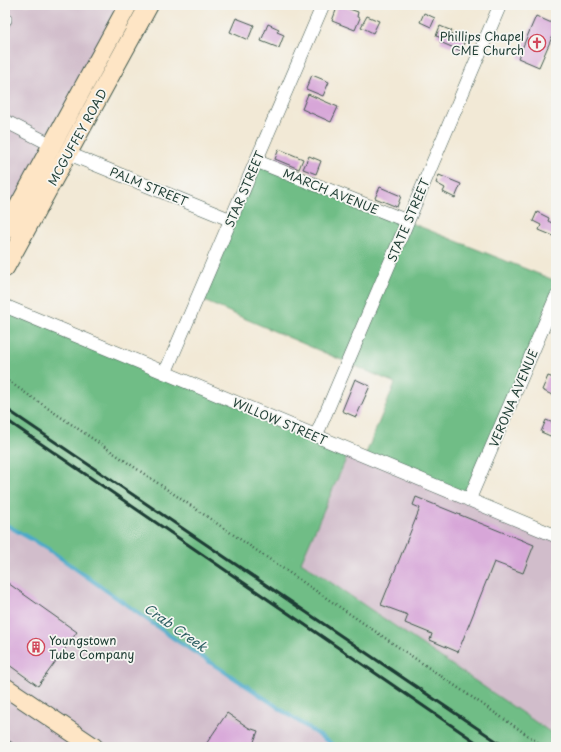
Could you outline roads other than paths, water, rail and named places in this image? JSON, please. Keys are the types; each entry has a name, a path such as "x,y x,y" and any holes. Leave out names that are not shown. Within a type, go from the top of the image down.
{"main road":[{"name":"MCGUFFEY ROAD","path":"5,268 128,5"},
{"name":"MCGUFFEY ROAD","path":"5,231 60,149 148,5"},
{"path":"5,687 94,747"}],"street":[{"name":"STAR STREET","path":"165,373 323,5"},
{"name":"STATE STREET","path":"316,436 500,5"},
{"name":"PALM STREET","path":"5,121 60,149 231,220"},
{"name":"MARCH AVENUE","path":"256,161 407,221"},
{"name":"VERONA AVENUE","path":"470,500 556,297"},
{"name":"WILLOW STREET","path":"5,306 556,536"}],"waterway":[{"name":"Crab Creek","path":"5,524 48,549 176,640 336,747"}],"railway":[{"path":"5,408 505,747"},
{"path":"5,419 483,747"}],"place":[{"name":"Phillips Chapel CME Church","path":"537,43"},
{"name":"Youngstown Tube Company","path":"36,647"}]}
